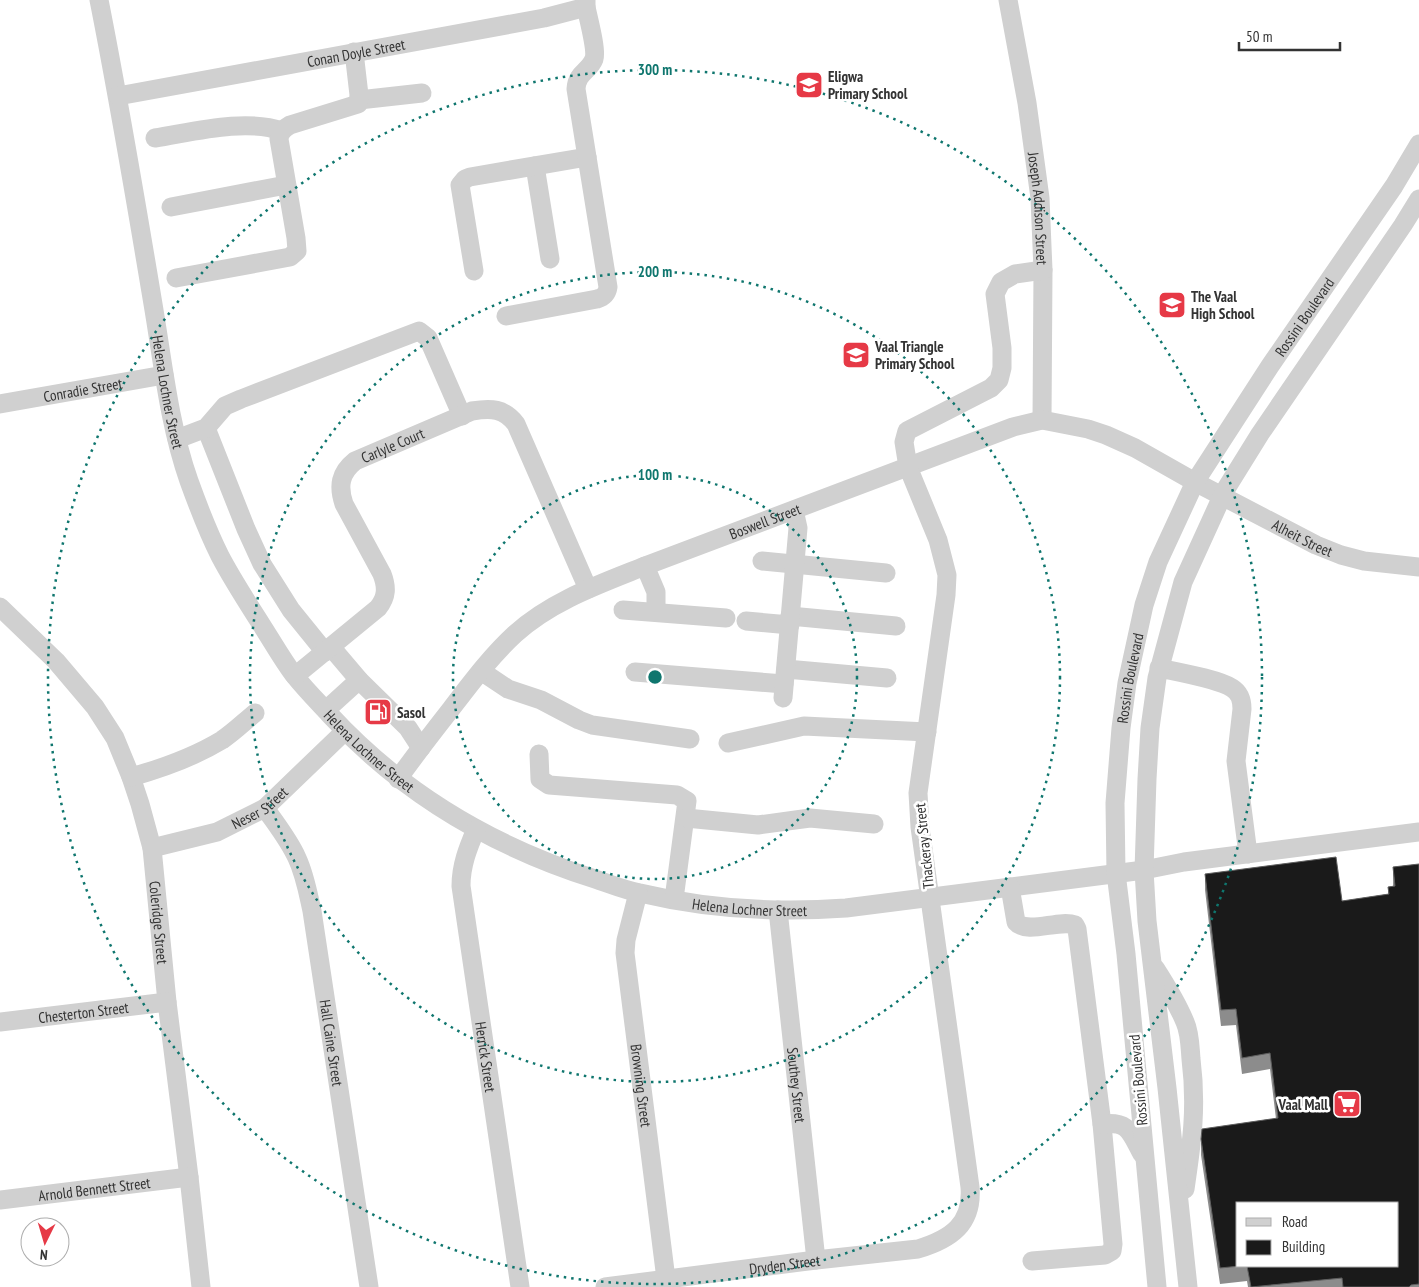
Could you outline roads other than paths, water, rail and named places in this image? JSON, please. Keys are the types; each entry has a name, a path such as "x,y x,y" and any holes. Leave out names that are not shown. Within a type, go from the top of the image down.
{"street":[{"name":"Helena Lochner Street","path":"99,0 118,96 164,375 177,439 189,481 218,553 242,595 295,676 345,731 398,779 476,829 524,854 638,893 706,904 778,910 846,908 1144,870 1184,862 1419,832"},
{"name":"Joseph Addison Street","path":"1008,0 1027,103 1040,198 1043,270 1042,420"},
{"name":"Conan Doyle Street","path":"118,96 544,18 586,4"},
{"path":"506,316 597,299 607,292 608,287 576,89 578,78 592,62 594,54 586,4"},
{"path":"176,278 294,255 296,251 296,238 279,139 282,131 290,125 354,107 358,104 354,52"},
{"path":"359,100 422,93"},
{"path":"155,138 242,125 275,128 282,131"},
{"name":"Rossini Boulevard","path":"1157,1287 1127,964 1116,873 1116,787 1121,728 1127,683 1144,605 1158,562 1195,482 1270,366 1394,186 1419,144"},
{"path":"474,271 460,185 462,182 470,177 587,157"},
{"path":"535,166 550,259"},
{"path":"171,207 286,185"},
{"name":"Rossini Boulevard","path":"1188,1287 1182,1217 1147,921 1144,870 1150,728 1160,668 1183,582 1222,497 1260,434 1419,199"},
{"name":"Thackeray Street","path":"958,1228 970,1208 970,1187 929,896 920,827 918,793 946,594 947,575 938,540 908,467 904,442 907,431 991,388 999,380 1002,368 1002,348 995,294 1001,282 1015,274 1043,270"},
{"path":"177,439 206,428 218,412 233,402 419,332 428,338 462,416"},
{"name":"Conradie Street","path":"0,404 164,375"},
{"name":"Carlyle Court","path":"295,676 378,608 383,602 386,592 386,583 382,574 344,504 340,492 342,476 355,461 482,409 504,412 516,424 588,589"},
{"name":"Boswell Street","path":"398,779 481,671 515,634 556,605 588,589 645,566 1013,427 1042,420 1088,429 1135,448 1195,482"},
{"path":"206,428 262,564 291,610 408,728 421,748"},
{"name":"Alheit Street","path":"1195,482 1316,545 1341,555 1364,561 1419,567"},
{"path":"784,684 798,528 794,510"},
{"path":"762,561 886,573"},
{"path":"645,566 656,592 656,612"},
{"name":"Coleridge Street","path":"0,607 56,661 95,707 115,738 132,777 152,848 167,1002 201,1287"},
{"path":"623,610 726,618"},
{"path":"746,621 896,626"},
{"path":"1160,668 1221,683 1233,688 1242,700 1236,762 1248,854"},
{"path":"481,671 508,688 541,700 592,725 690,739"},
{"path":"635,672 784,684 887,678"},
{"path":"326,710 359,680"},
{"path":"132,777 178,762 202,751 223,739 255,713"},
{"path":"728,743 804,726 927,732"},
{"name":"Neser Street","path":"152,848 217,832 265,808 345,731"},
{"path":"539,754 540,779 549,785 681,796 687,801 674,899"},
{"name":"Hall Caine Street","path":"265,808 288,841 297,858 306,886 369,1287"},
{"path":"686,818 758,825 810,818 874,824"},
{"name":"Herrick Street","path":"476,829 465,857 461,886 520,1287"},
{"path":"1010,886 1018,925 1027,927 1067,923 1075,925 1078,929 1102,1124 1113,1244 1112,1250 1105,1255 1032,1261"},
{"name":"Browning Street","path":"638,893 626,940 625,954 666,1279"},
{"name":"Southey Street","path":"778,910 816,1260"},
{"path":"1152,965 1167,987 1186,1023 1190,1042 1195,1101 1194,1124 1182,1217"},
{"name":"Chesterton Street","path":"0,1022 167,1002"},
{"path":"1102,1124 1116,1122 1123,1125 1134,1138 1145,1159"},
{"name":"Arnold Bennett Street","path":"0,1200 189,1177"},
{"name":"Dryden Street","path":"605,1287 918,1249 933,1245 958,1228"}],"place":[{"name":"Eligwa Primary School","path":"809,85"},
{"name":"The Vaal High School","path":"1172,305"},
{"name":"Vaal Triangle Primary School","path":"856,355"},
{"name":"Sasol","path":"378,712"},
{"name":"Vaal Mall","path":"1347,1104"}]}
